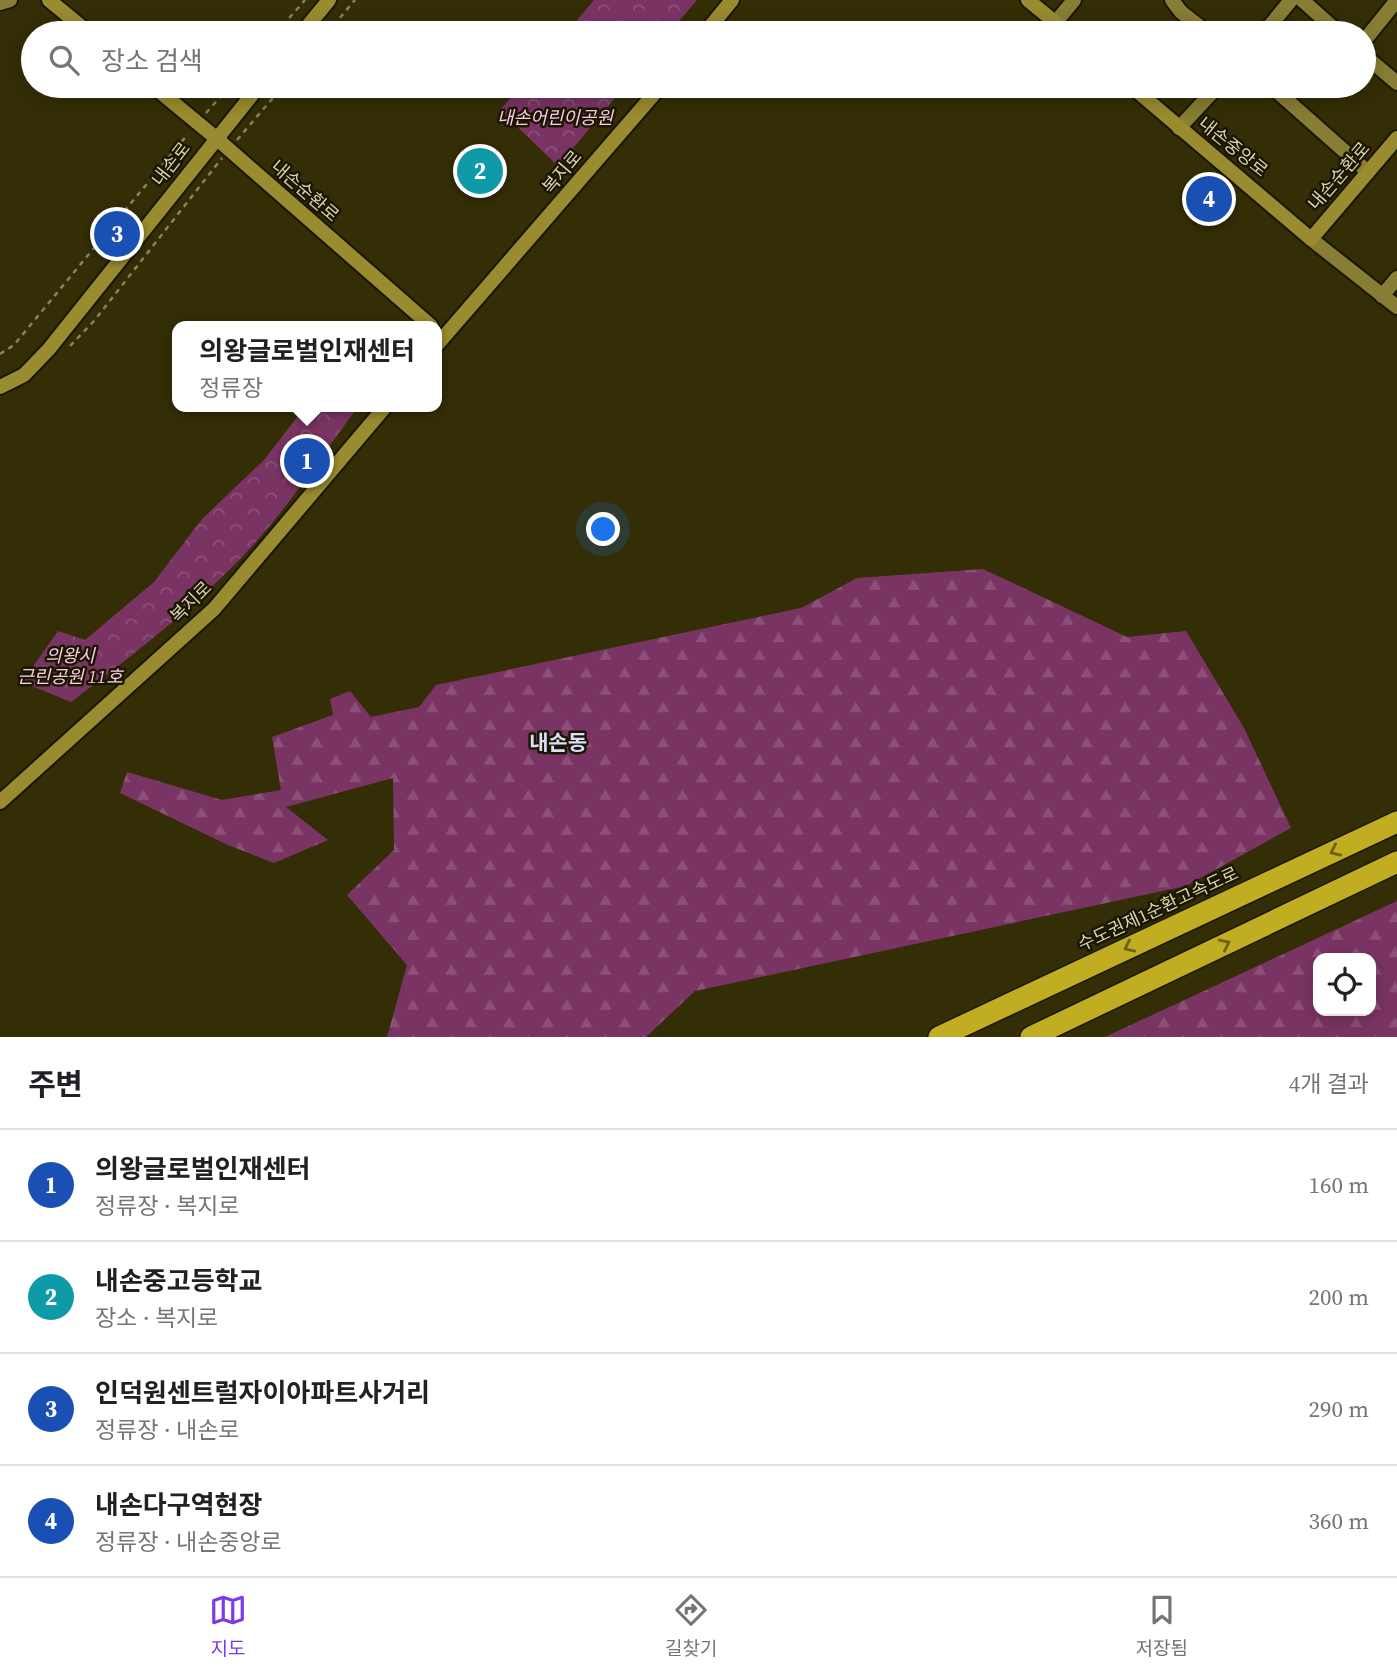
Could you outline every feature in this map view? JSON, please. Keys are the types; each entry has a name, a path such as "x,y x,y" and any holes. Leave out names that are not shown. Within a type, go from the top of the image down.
{"highway":[{"name":"수도권제1순환고속도로","path":"939,1037 1397,822"},
{"path":"1031,1037 1397,862"}],"street":[{"path":"0,3 10,0"},
{"path":"49,0 74,21"},
{"path":"312,21 329,0"},
{"path":"715,21 732,0"},
{"path":"1028,0 1053,21"},
{"path":"1057,21 1074,0"},
{"path":"1172,0 1193,21"},
{"path":"1274,21 1291,0"},
{"path":"1302,0 1326,21"},
{"path":"1376,26 1397,0"},
{"path":"1376,65 1397,83"},
{"name":"내손순환로","path":"168,98 425,321"},
{"name":"내손로","path":"0,387 24,375 49,349 249,98"},
{"name":"복지로","path":"442,335 650,98"},
{"name":"내손중앙로","path":"1145,98 1311,239"},
{"path":"1179,128 1207,98"},
{"path":"1285,98 1368,172"},
{"name":"내손순환로","path":"1311,239 1397,138"},
{"path":"1311,239 1397,307"},
{"path":"1382,296 1397,278"},
{"name":"복지로","path":"0,802 214,609 381,412"}],"path":[{"path":"286,21 304,0"},
{"path":"337,21 355,0"},
{"path":"0,354 14,345 219,98"}],"green space":[{"path":"594,0 697,0 679,21 576,21"},
{"name":"내손어린이공원","path":"510,98 615,98 558,166 500,110"},
{"name":"의왕시 근린공원 11호","path":"301,412 354,412 299,489 240,559 146,644 71,702 22,682 58,631 85,640 154,582 202,519 264,460"},
{"path":"983,569 1127,637 1186,631 1244,728 1291,828 1186,886 695,991 646,1037 387,1037 407,965 347,895 394,850 393,778 286,807 328,840 274,863 228,845 120,793 127,772 222,800 281,790 272,737 333,715 330,699 350,691 371,717 419,707 436,685 801,608 857,578"},
{"path":"1397,901 1397,1037 1105,1037"}],"place":[{"name":"내손중고등학교","path":"480,171"},
{"name":"내손다구역현장","path":"1209,199"},
{"name":"인덕원센트럴자이아파트사거리","path":"117,234"},
{"name":"의왕글로벌인재센터","path":"307,461"}],"district":[{"name":"내손동","path":"558,743"}]}
